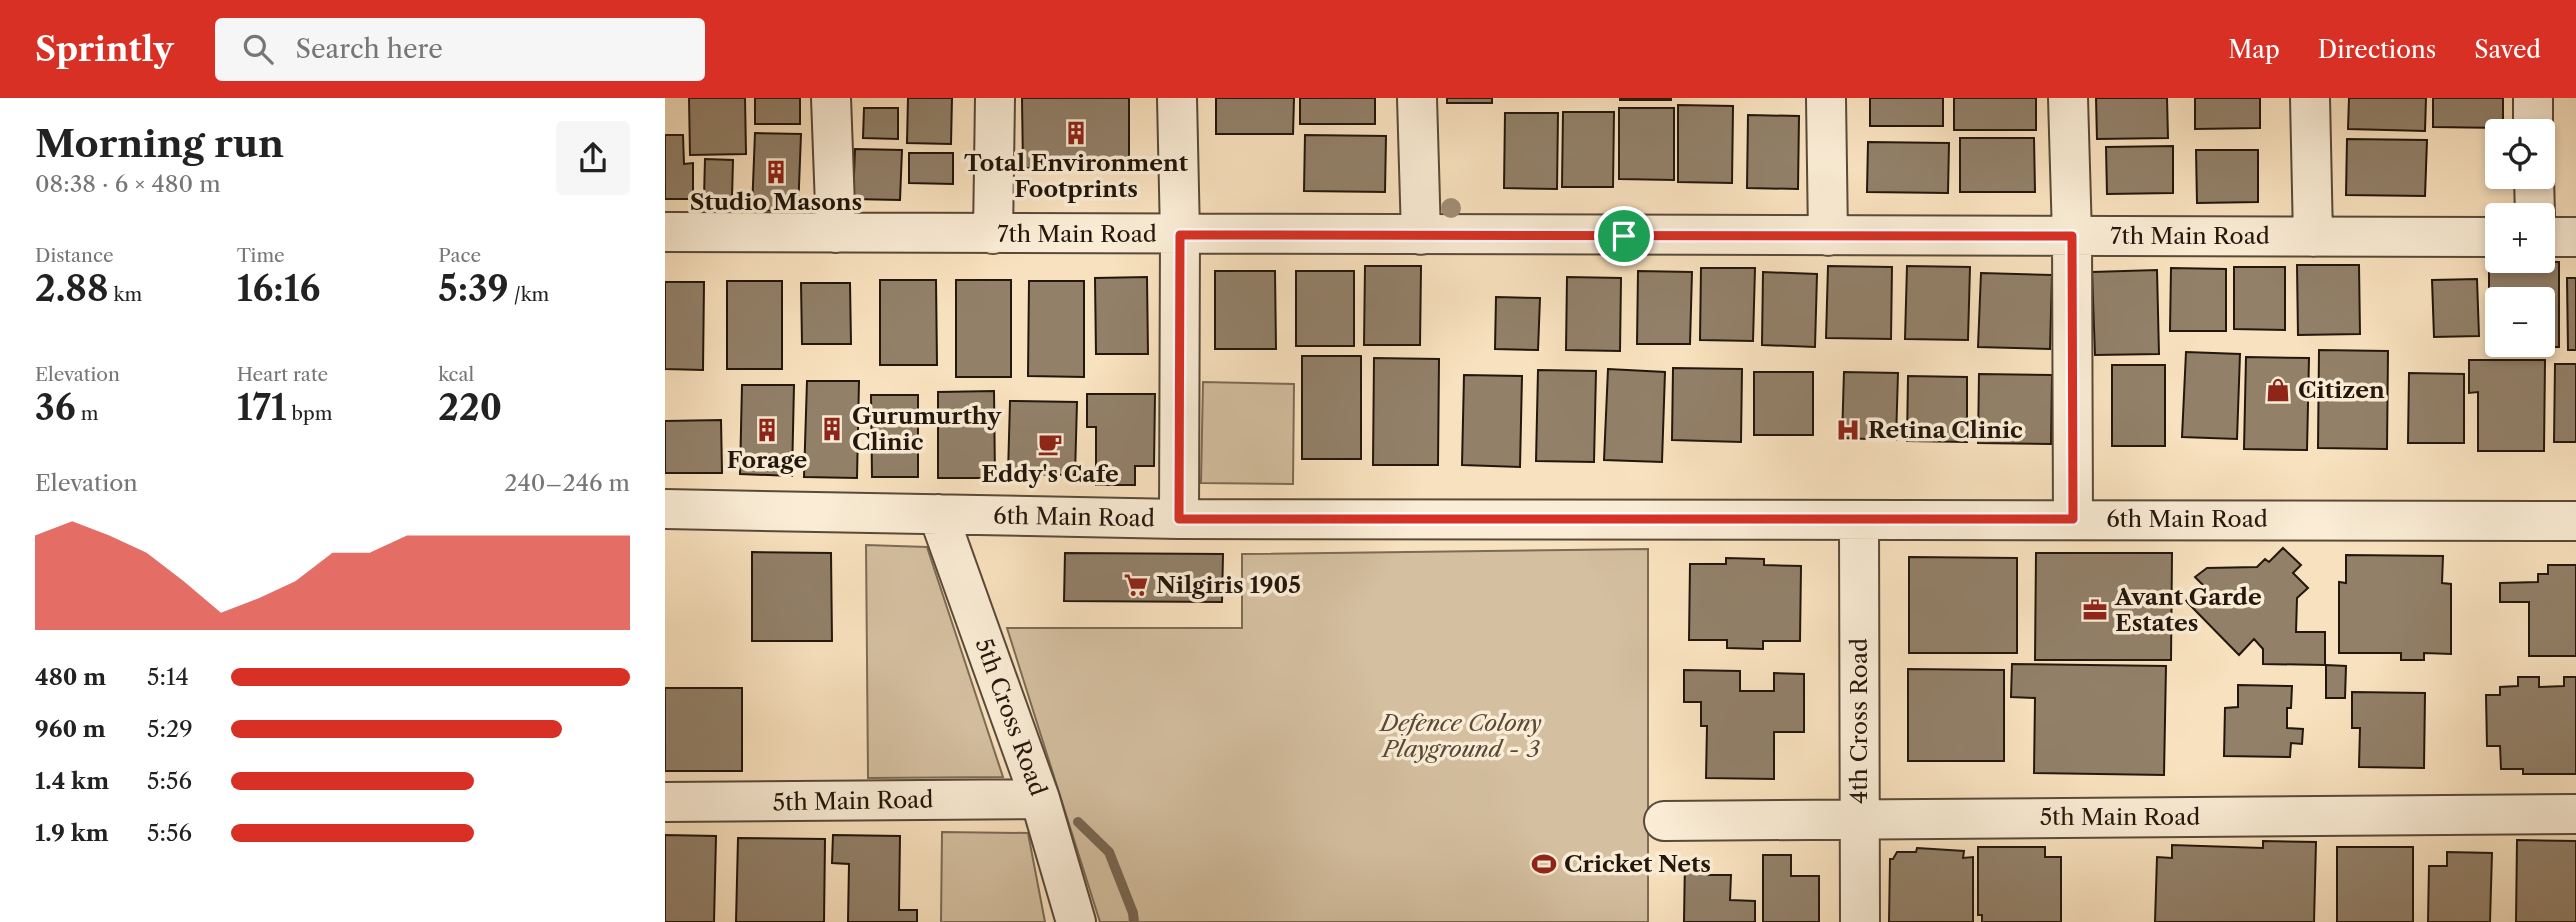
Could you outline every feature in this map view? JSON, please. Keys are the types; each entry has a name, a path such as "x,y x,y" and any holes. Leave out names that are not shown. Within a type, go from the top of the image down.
{"street":[{"path":"831,98 836,233"},
{"path":"993,234 995,98"},
{"path":"1177,98 1180,235 1179,519"},
{"path":"1417,98 1421,235"},
{"path":"1826,98 1828,236"},
{"path":"2069,98 2073,519"},
{"path":"2310,98 2313,237"},
{"path":"2533,98 2533,119"},
{"name":"7th Main Road","path":"665,232 2485,237"},
{"path":"2555,237 2576,237"},
{"name":"6th Main Road","path":"665,509 1179,519 2576,521"},
{"name":"5th Cross Road","path":"938,514 1040,799 1076,922"},
{"name":"4th Cross Road","path":"1859,520 1860,922"},
{"name":"5th Main Road","path":"665,803 1040,799"},
{"name":"5th Main Road","path":"1664,821 2576,814"}],"green space":[{"path":"1203,382 1294,384 1293,484 1201,483"},
{"path":"866,545 927,547 1003,777 868,778"},
{"name":"Defence Colony Playground - 3","path":"1648,549 1648,922 1100,922 1007,628 1242,628 1242,554"},
{"path":"942,832 1028,833 1045,922 941,922"}],"building":[{"path":"689,98 745,98 746,154 690,155"},
{"path":"755,98 800,98 800,124 755,124"},
{"path":"908,98 952,98 951,144 907,143"},
{"name":"Total Environment Footprints","path":"1022,98 1129,98 1129,168 1023,168"},
{"path":"1216,98 1294,98 1293,134 1216,134"},
{"path":"1300,98 1375,98 1375,124 1300,124"},
{"path":"1447,98 1492,98 1492,103 1447,103"},
{"path":"1671,98 1671,100 1620,100"},
{"path":"1870,98 1943,98 1943,126 1870,126"},
{"path":"1954,98 2036,98 2036,130 1954,130"},
{"path":"2096,98 2167,98 2168,138 2097,139"},
{"path":"2195,98 2260,98 2260,128 2195,129"},
{"path":"2349,98 2426,98 2425,131 2348,129"},
{"path":"2433,98 2503,98 2503,119 2485,119 2485,128 2433,127"},
{"path":"1678,105 1733,106 1732,183 1678,182"},
{"path":"864,108 898,108 898,139 863,138"},
{"path":"1619,108 1674,108 1674,180 1619,179"},
{"path":"1563,112 1614,112 1613,187 1562,187"},
{"path":"1505,113 1558,113 1557,189 1504,188"},
{"path":"1748,115 1799,116 1798,189 1747,188"},
{"name":"Studio Masons","path":"755,133 801,134 798,212 752,210"},
{"path":"665,135 683,135 684,164 693,163 693,199 665,199"},
{"path":"1305,135 1386,136 1385,192 1304,191"},
{"path":"1960,138 2034,138 2035,192 1960,192"},
{"path":"2347,139 2427,140 2425,196 2346,195"},
{"path":"1868,142 1949,143 1948,193 1867,192"},
{"path":"2173,146 2173,193 2107,194 2106,147"},
{"path":"855,149 902,150 900,200 853,199"},
{"path":"2196,150 2258,150 2258,202 2197,203"},
{"path":"909,153 953,153 953,184 909,183"},
{"path":"705,159 733,160 732,198 704,197"},
{"path":"2555,262 2559,262 2559,347 2555,347 2555,287 2489,287 2489,273 2555,273"},
{"path":"2297,265 2359,265 2360,334 2298,335"},
{"path":"1365,266 1421,266 1420,345 1364,345"},
{"path":"1828,266 1892,267 1891,339 1826,338"},
{"path":"1907,266 1970,267 1968,340 1905,339"},
{"path":"2234,267 2285,267 2285,330 2234,329"},
{"path":"1701,268 1755,268 1753,341 1700,340"},
{"path":"2171,268 2226,269 2226,331 2170,331"},
{"path":"2157,270 2159,354 2095,355 2092,272"},
{"path":"1215,271 1275,271 1276,349 1215,349"},
{"path":"1296,271 1354,271 1354,346 1296,346"},
{"path":"1638,271 1692,272 1690,344 1637,344"},
{"path":"1763,272 1817,274 1815,347 1762,345"},
{"path":"1981,273 2052,275 2050,349 1978,347"},
{"path":"1147,277 1148,354 1096,354 1095,278"},
{"path":"1567,277 1621,278 1620,351 1566,350"},
{"path":"2567,278 2576,278 2576,350 2568,350"},
{"path":"2477,279 2479,336 2434,337 2432,280"},
{"path":"880,280 936,280 937,365 880,365"},
{"path":"956,280 1011,280 1011,377 956,377"},
{"path":"727,281 782,281 782,369 727,369"},
{"path":"1029,281 1084,281 1084,377 1028,376"},
{"path":"665,282 704,282 703,370 665,369"},
{"path":"801,283 850,283 851,344 802,344"},
{"path":"1496,297 1540,298 1538,350 1495,349"},
{"path":"2319,350 2388,351 2387,449 2318,448"},
{"path":"2186,352 2240,354 2237,439 2182,437"},
{"path":"1302,356 1361,356 1361,459 1302,459"},
{"path":"2246,357 2309,358 2307,450 2244,449"},
{"path":"1374,358 1439,359 1438,465 1373,465"},
{"path":"2469,360 2545,360 2544,451 2478,451 2478,392 2469,393"},
{"path":"2555,364 2576,364 2576,442 2554,442"},
{"path":"2112,365 2165,365 2165,446 2112,446"},
{"path":"1673,368 1742,369 1741,442 1672,440"},
{"path":"1608,369 1665,372 1662,462 1604,460"},
{"path":"1538,370 1596,371 1594,462 1536,461"},
{"path":"1754,372 1813,372 1813,435 1754,435"},
{"path":"1844,372 1898,373 1896,440 1842,438"},
{"path":"2409,373 2464,374 2464,443 2408,443"},
{"path":"1979,374 2052,375 2051,444 1978,443"},
{"path":"1464,375 1522,376 1520,467 1462,465"},
{"path":"1908,376 1967,377 1967,442 1907,441"},
{"name":"Gurumurthy Clinic","path":"807,381 859,381 857,478 804,477"},
{"name":"Forage","path":"742,385 794,385 792,476 740,474"},
{"path":"994,391 995,478 938,478 938,392"},
{"path":"1087,394 1155,394 1154,466 1135,466 1135,485 1096,485 1096,427 1087,427"},
{"path":"871,395 918,395 918,477 872,477"},
{"path":"1010,401 1077,402 1075,475 1008,474"},
{"path":"721,420 722,473 665,473 665,421"},
{"path":"2283,548 2301,565 2293,573 2308,588 2297,598 2296,632 2325,632 2325,665 2263,664 2263,649 2254,639 2239,655 2186,601 2203,585 2195,577 2207,568 2257,567 2265,559 2269,562"},
{"path":"752,552 831,553 832,641 752,641"},
{"path":"1065,553 1223,554 1222,602 1064,601"},
{"path":"2036,553 2172,553 2171,660 2035,660"},
{"path":"2346,555 2443,556 2442,583 2451,584 2451,654 2424,653 2424,660 2401,660 2401,653 2339,653 2339,582 2346,583"},
{"path":"1909,557 2017,558 2017,653 1909,653"},
{"path":"1726,558 1764,559 1764,565 1801,566 1800,641 1763,641 1763,649 1727,648 1727,640 1689,640 1690,564 1726,564"},
{"path":"2548,565 2576,565 2576,656 2529,656 2529,602 2500,602 2500,583 2538,582 2538,574 2548,574"},
{"path":"2012,664 2166,666 2164,775 2034,773 2035,698 2011,697"},
{"path":"2326,665 2346,666 2345,698 2326,698"},
{"path":"1908,669 2004,670 2004,761 1908,761"},
{"path":"1684,670 1740,671 1740,691 1774,691 1774,673 1804,674 1804,732 1774,732 1774,779 1706,778 1707,726 1701,726 1701,702 1684,702"},
{"path":"2518,677 2539,677 2539,687 2564,686 2564,677 2576,677 2576,774 2523,774 2523,769 2501,769 2500,746 2487,746 2486,695 2500,695 2500,687 2518,686"},
{"path":"2238,685 2292,686 2291,708 2287,708 2287,728 2303,729 2302,744 2291,743 2290,757 2224,756 2225,708 2238,707"},
{"path":"665,688 742,688 742,771 665,771"},
{"path":"2352,692 2425,693 2424,768 2359,767 2360,728 2352,728"},
{"path":"665,835 716,836 714,922 665,922"},
{"path":"833,835 900,836 899,910 917,910 917,922 848,922 849,864 832,863"},
{"path":"738,838 825,839 824,922 736,922"},
{"path":"2517,840 2576,841 2576,922 2516,922"},
{"path":"2263,841 2316,842 2314,922 2155,922 2157,857 2172,858 2172,845 2263,848"},
{"path":"1978,847 2045,847 2045,857 2061,857 2061,922 1982,922 1982,915 1978,915"},
{"path":"2337,847 2413,847 2413,922 2337,922"},
{"path":"1917,848 1964,851 1963,858 1973,857 1973,922 1889,922 1890,859 1893,859 1897,852 1916,852"},
{"path":"2447,852 2492,853 2490,922 2428,922 2429,866 2447,866"},
{"path":"1763,855 1791,855 1791,876 1819,876 1819,922 1763,922"},
{"path":"1685,860 1709,861 1709,875 1731,875 1730,900 1755,901 1755,922 1684,922"}],"waterway":[{"path":"1078,822 1109,852 1134,922"}],"place":[{"name":"Total Environment Footprints","path":"1076,133"},
{"name":"Studio Masons","path":"776,172"},
{"name":"Citizen","path":"2278,390"},
{"name":"Gurumurthy Clinic","path":"832,429"},
{"name":"Forage","path":"767,430"},
{"name":"Retina Clinic","path":"1848,430"},
{"name":"Eddy's Cafe","path":"1050,444"},
{"name":"Nilgiris 1905","path":"1136,585"},
{"name":"Avant Garde Estates","path":"2095,610"},
{"name":"Cricket Nets","path":"1544,864"}],"route":[{"path":"1180,235 1624,236 2072,236 2073,519 1179,519 1180,235"}]}
